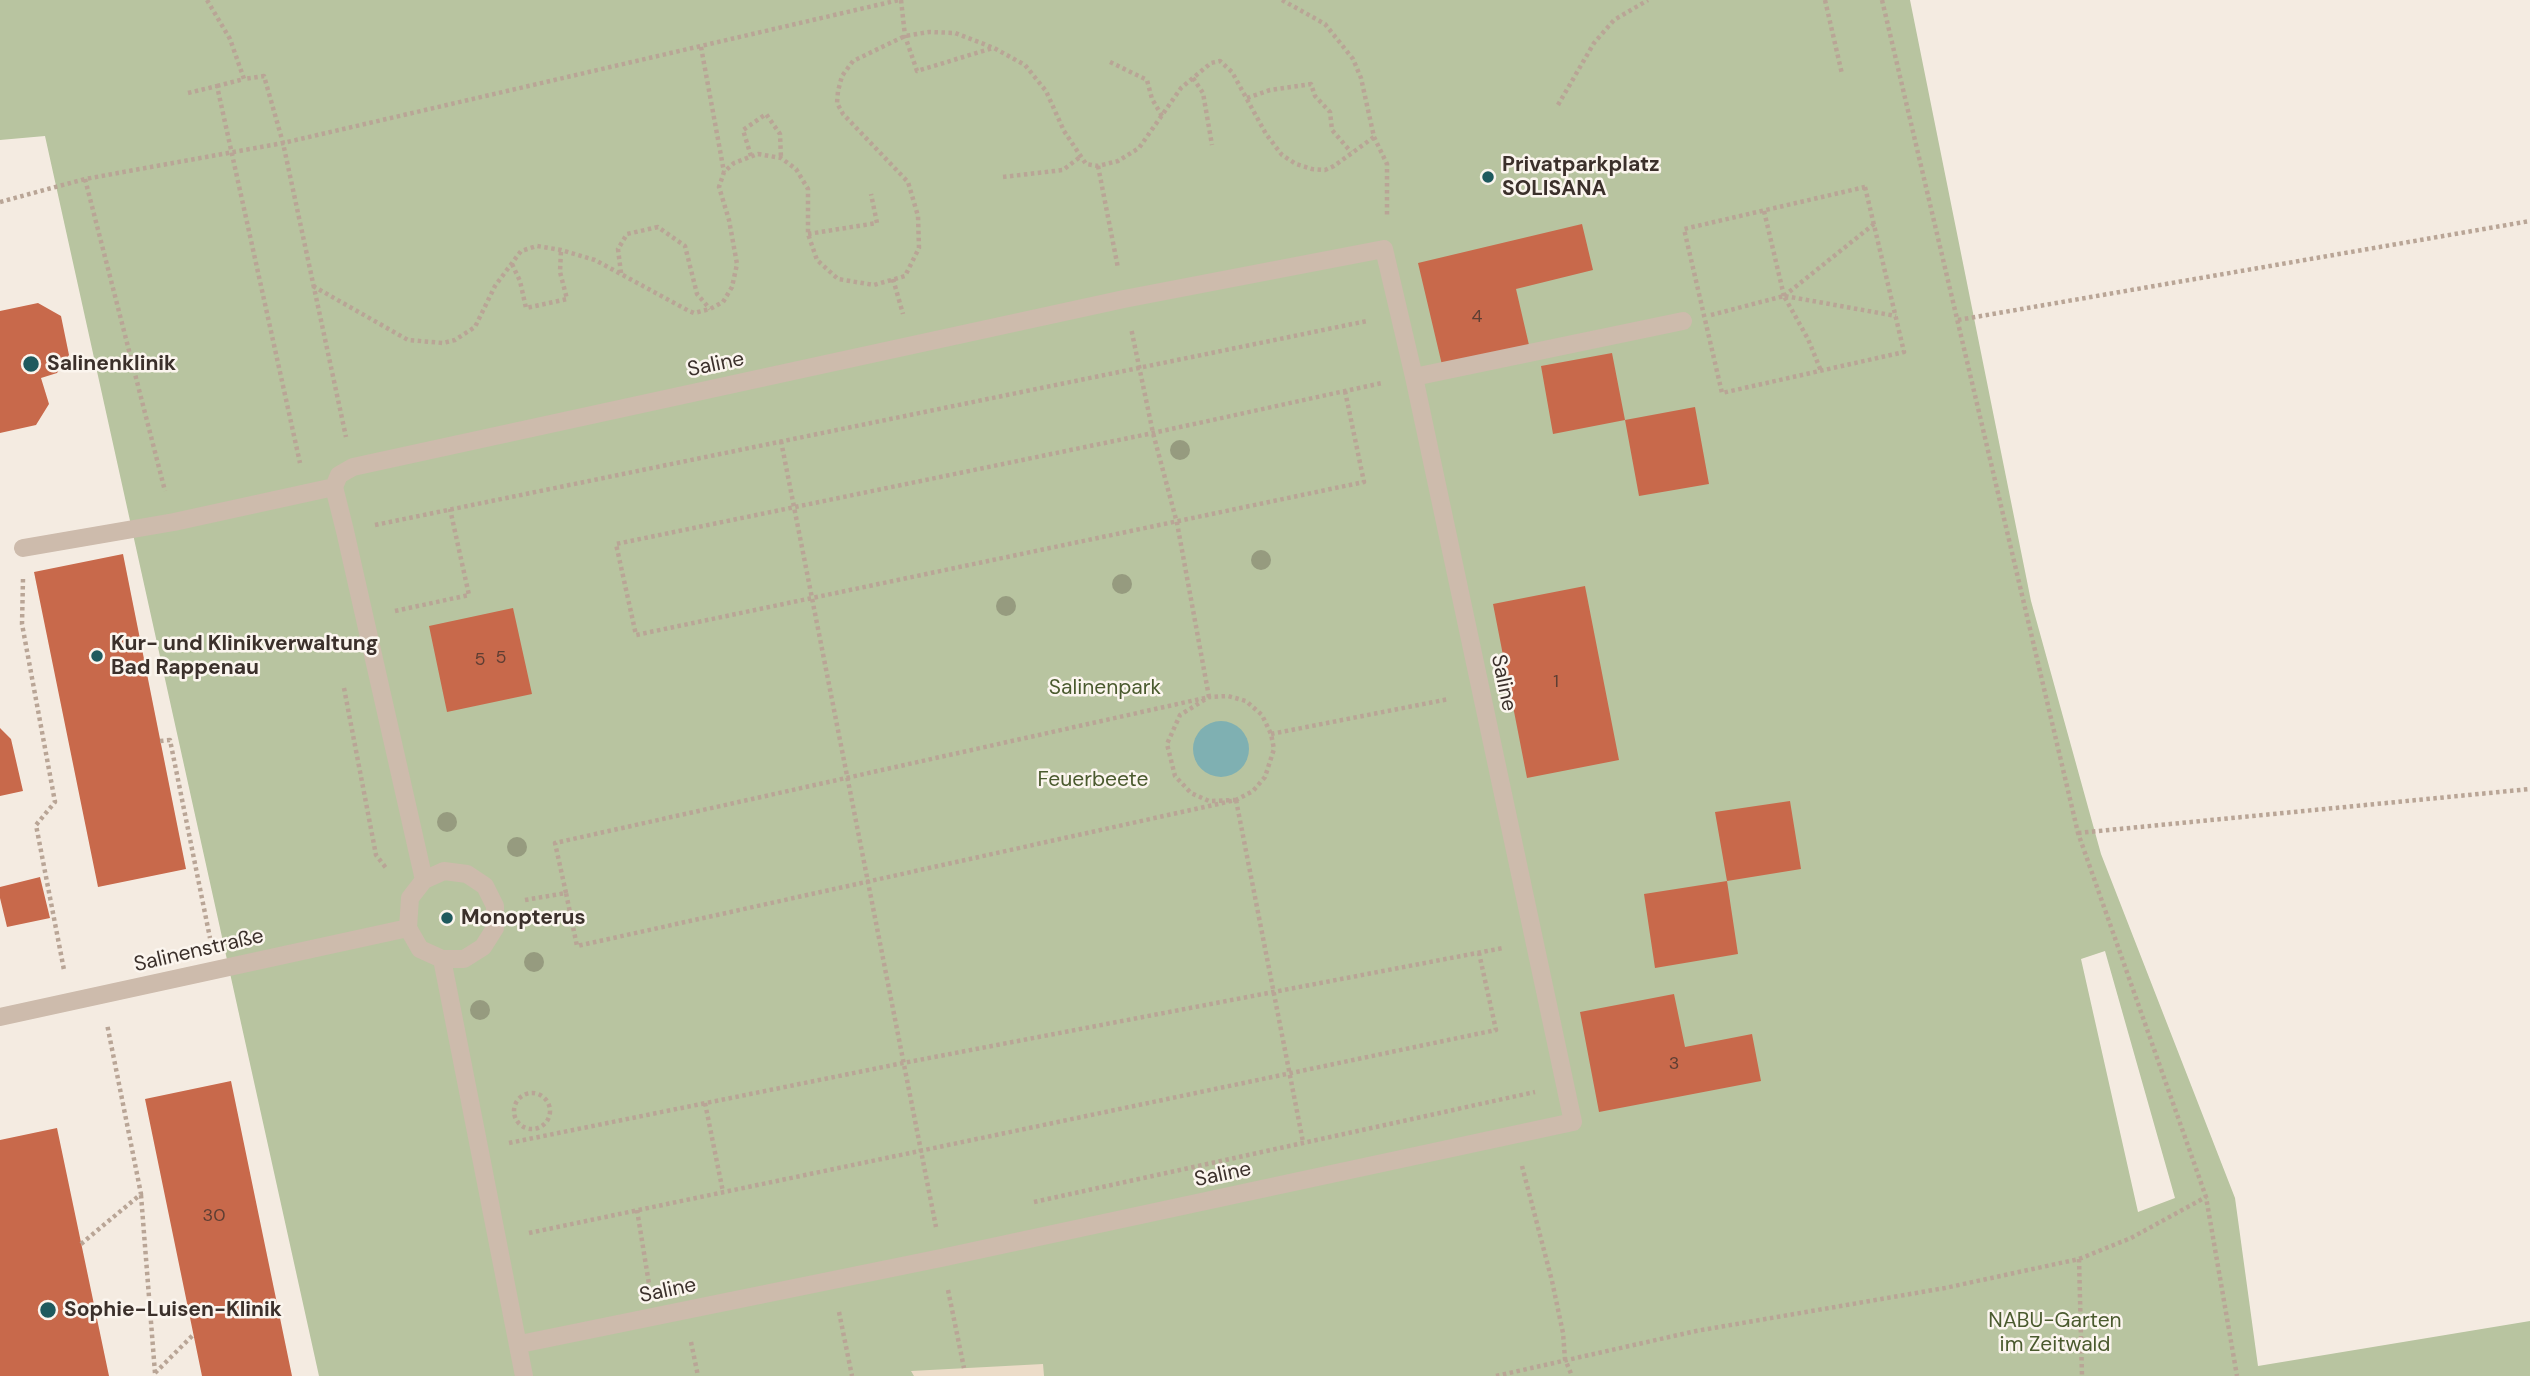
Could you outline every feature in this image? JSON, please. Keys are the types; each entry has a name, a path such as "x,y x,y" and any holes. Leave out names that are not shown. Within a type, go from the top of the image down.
{"street":[{"name":"Saline","path":"353,467 1124,299 1384,249 1414,377 1573,1122 1311,1180 520,1344"},
{"path":"1414,377 1683,321"},
{"path":"353,467 339,475 334,487 424,880"},
{"path":"23,548 174,522 334,487"},
{"path":"444,872 467,874 485,886 495,906 495,928 483,947 464,959 442,959 420,949 408,928 410,898 424,880 444,872"},
{"name":"Salinenstraße","path":"0,1017 408,928"},
{"path":"442,959 478,1150 520,1344 524,1376"}],"path":[{"path":"208,0 230,39 244,79"},
{"path":"0,202 85,179 284,144 900,0 905,36 917,71 994,48"},
{"path":"1282,0 1325,24 1353,59 1361,78 1374,137 1387,164 1389,199 1384,249"},
{"path":"1558,105 1594,44 1614,20 1648,0"},
{"path":"1825,0 1842,74"},
{"path":"1882,0 2078,833 2206,1197 2236,1376"},
{"path":"724,172 734,163 758,154 781,158 796,169 808,189 808,234 817,260 838,279 874,285 905,276 919,248 918,216 908,182 843,114 837,103 842,76 853,61 905,36 929,32 956,33 994,48 1025,65 1046,91 1064,131 1086,164 1098,166 1118,161 1139,148 1181,88 1211,63 1220,61 1232,72 1266,134 1282,155 1296,164 1325,170 1335,166 1374,137"},
{"path":"313,286 408,340 443,343 455,340 475,327 495,286 521,251 537,246 595,260 694,313 723,302 732,287 737,264 729,220 719,187 724,172 701,47"},
{"path":"1110,62 1147,80 1152,99 1162,116"},
{"path":"188,93 264,76 284,144 353,467"},
{"path":"1193,78 1203,93 1212,145"},
{"path":"1247,98 1270,90 1311,84 1315,96 1330,112 1332,130 1351,152"},
{"path":"216,86 232,154"},
{"path":"751,156 743,130 766,114 780,134 781,158"},
{"path":"1003,177 1063,170 1080,157"},
{"path":"1098,166 1153,433 1177,523 1209,697"},
{"path":"85,179 174,522"},
{"path":"1865,187 1874,224 1904,352 1722,393 1684,229 1865,187"},
{"path":"808,234 877,222 871,194"},
{"path":"1764,211 1784,296 1808,339 1821,371"},
{"path":"1958,320 2530,221"},
{"path":"1784,296 1874,224"},
{"path":"621,274 618,249 627,234 658,227 685,246 697,294 710,309"},
{"path":"512,264 520,281 526,307 567,299 560,272 561,250"},
{"path":"1683,321 1784,296 1896,316"},
{"path":"345,531 1399,315"},
{"path":"1345,391 1364,482 636,635 616,544 1153,433 1345,391 1414,377"},
{"path":"781,441 928,1188"},
{"path":"365,618 468,596 450,509"},
{"path":"23,548 22,624 55,802 36,825 71,1002"},
{"path":"1272,734 1482,692"},
{"path":"1228,696 1246,701 1262,715 1272,734 1274,749 1265,778 1253,791 1236,800 577,946 555,843 1209,697 1228,696"},
{"path":"1209,697 1180,715 1167,744 1175,776 1191,793 1209,801 1236,800"},
{"path":"160,741 170,740 217,970"},
{"path":"2078,833 2530,789"},
{"path":"1236,800 1311,1180"},
{"path":"495,906 566,893"},
{"path":"478,1150 903,1063 1535,942"},
{"path":"497,1239 1496,1030 1479,953"},
{"path":"102,996 141,1194 155,1375"},
{"path":"1030,1202 1566,1086"},
{"path":"530,1092 540,1094 548,1101 551,1112 548,1121 540,1128 529,1129 520,1125 514,1116 514,1106 520,1097 530,1092"},
{"path":"705,1103 723,1192"},
{"path":"1514,1135 1552,1281 1566,1359 1572,1376"},
{"path":"81,1244 141,1194"},
{"path":"1496,1376 1696,1331 1945,1288 2079,1259 2131,1238 2206,1197"},
{"path":"636,1287 649,1284 637,1210"},
{"path":"935,1223 949,1220"},
{"path":"2079,1259 2082,1376"},
{"path":"833,1279 852,1376"},
{"path":"155,1375 194,1334"}],"green space":[{"name":"Salinenpark","path":"0,0 1910,0 2031,601 2101,854 2235,1198 2258,1366 2530,1321 2530,1376 319,1376 45,136 0,140","holes":["2105,951 2175,1198 2138,1212 2081,959"]}],"shaded area":[{"path":"1043,1364 1044,1376 914,1376 911,1371"}],"water":[{"path":"1216,721 1226,721 1241,729 1247,738 1247,760 1241,769 1226,777 1216,777 1198,765 1193,754 1193,744 1205,726"}],"building":[{"path":"1582,224 1593,270 1516,289 1529,345 1442,365 1418,263"},
{"name":"Salinenklinik","path":"38,303 61,316 69,355 57,373 41,378 49,404 36,425 0,433 0,311"},
{"path":"1612,353 1625,420 1553,434 1541,366"},
{"path":"1695,407 1709,484 1639,496 1625,420"},
{"name":"Kur- und Klinikverwaltung Bad Rappenau","path":"123,554 186,869 98,887 34,572"},
{"path":"1585,586 1619,760 1527,778 1493,604"},
{"path":"513,608 532,694 447,712 429,626"},
{"path":"0,728 11,739 23,791 0,796"},
{"path":"1790,801 1801,869 1727,881 1715,812"},
{"path":"40,877 50,918 7,927 0,887"},
{"path":"1727,881 1738,954 1655,968 1644,894"},
{"path":"1674,994 1685,1047 1752,1034 1761,1081 1599,1112 1580,1012"},
{"path":"231,1081 292,1376 202,1376 145,1099"},
{"name":"Sophie-Luisen-Klinik","path":"57,1128 109,1376 0,1376 0,1140"}],"place":[{"name":"Privatparkplatz SOLISANA","path":"1488,177"},
{"name":"Salinenklinik","path":"31,364"},
{"name":"Kur- und Klinikverwaltung Bad Rappenau","path":"97,656"},
{"name":"Monopterus","path":"447,918"},
{"name":"Sophie-Luisen-Klinik","path":"48,1310"}],"park label":[{"name":"Feuerbeete","path":"1093,780"},
{"name":"NABU-Garten im Zeitwald","path":"2055,1333"}]}
